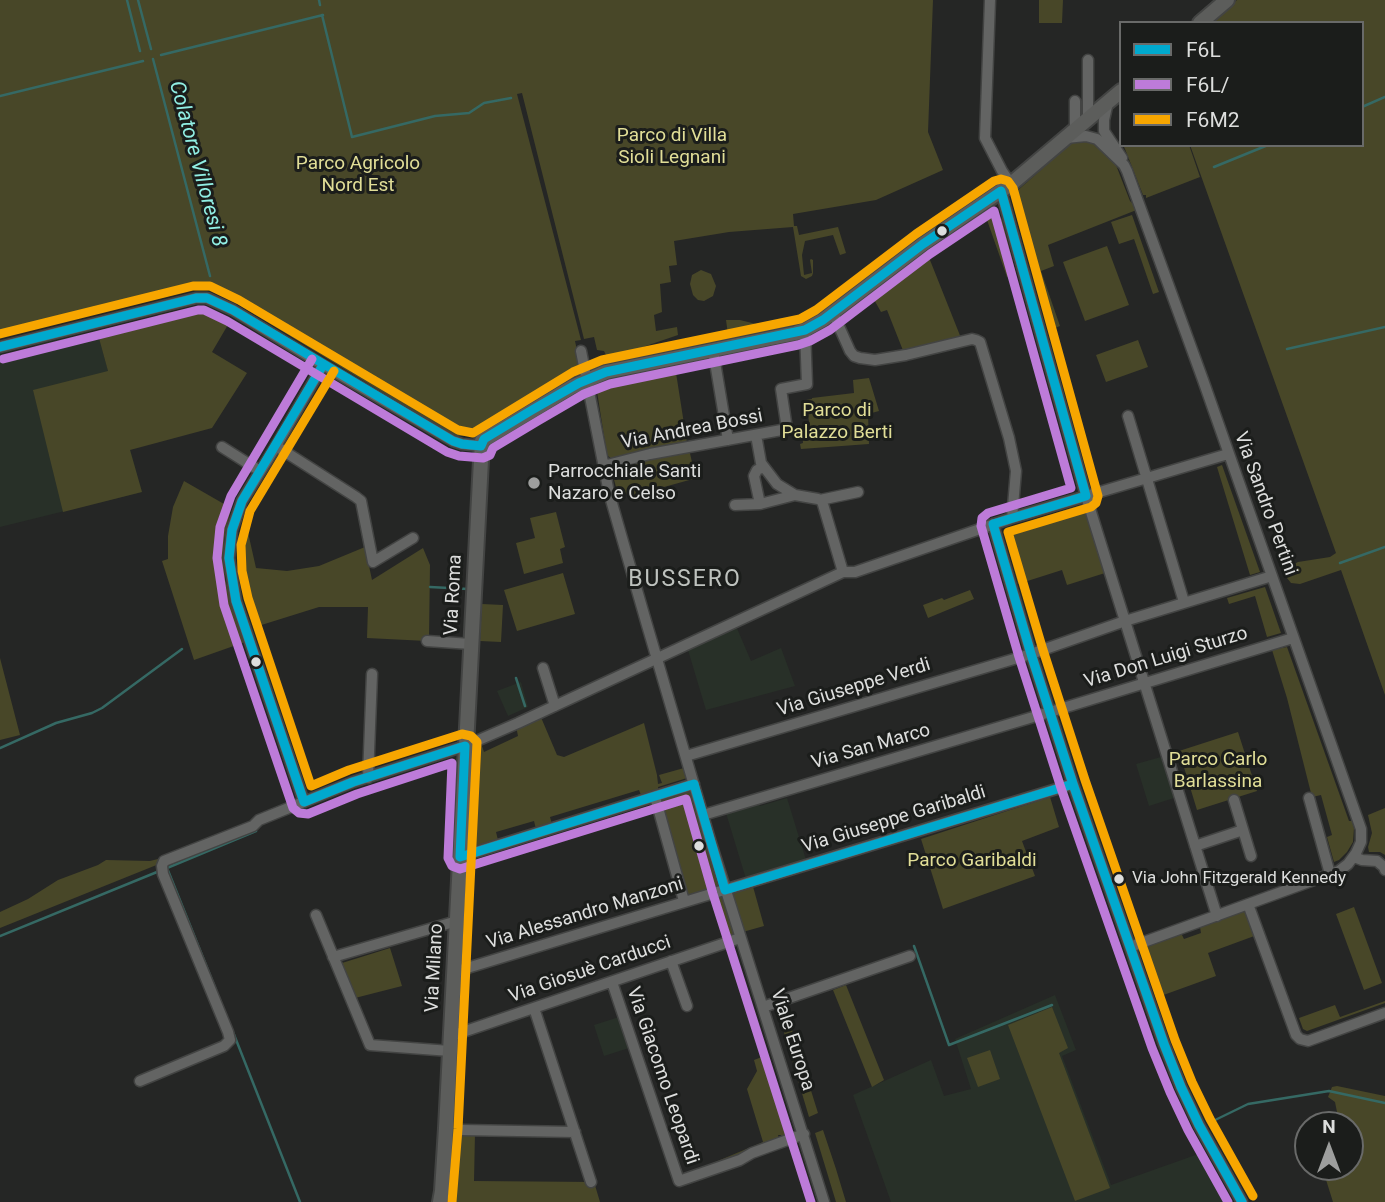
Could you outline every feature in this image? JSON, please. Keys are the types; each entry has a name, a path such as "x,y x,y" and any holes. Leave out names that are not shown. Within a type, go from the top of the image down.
{"street":[{"path":"990,0 985,138 1002,172 1086,496 1217,916"},
{"path":"1202,21 1227,0"},
{"path":"1079,127 1087,60"},
{"path":"0,347 188,300 207,298 233,310 453,441 481,446 485,438 542,404 606,372 806,330 833,313 923,244 1006,188 1119,93"},
{"path":"1074,100 1079,127 1088,137 1105,139"},
{"path":"1105,139 1104,122 1108,102"},
{"path":"1079,127 1099,126 1105,139"},
{"name":"Via Sandro Pertini","path":"1105,139 1121,155 1361,825 1361,842 1354,857"},
{"path":"833,313 852,354 856,357 875,360 975,339 979,341 998,399 1016,471 1012,518"},
{"name":"Via Andrea Bossi","path":"603,466 650,453 787,429 780,389 807,384 806,330"},
{"path":"713,350 728,440"},
{"name":"Viale Europa","path":"580,351 609,495 725,890 824,1202"},
{"path":"304,802 236,601 230,573 229,544 242,501 323,365"},
{"path":"1128,415 1184,602"},
{"path":"756,435 760,460 764,467 776,482 792,493 821,500 858,492"},
{"path":"276,446 361,501 373,562 412,538"},
{"name":"Via Roma","path":"466,746 481,446"},
{"path":"222,447 260,471"},
{"path":"140,1081 225,1046 229,1041 228,1032 197,953 163,874 163,863 166,860 253,826 260,820 304,802 466,746 843,572 855,572 993,524 1228,454"},
{"path":"760,504 754,476 756,471 764,467"},
{"path":"735,505 760,504 792,493"},
{"path":"821,500 843,572"},
{"path":"993,524 1049,712 1164,1044 1199,1125 1242,1202"},
{"name":"Via Giuseppe Verdi","path":"686,756 1031,654 1125,621 1272,576"},
{"name":"Via Don Luigi Sturzo","path":"1049,712 1293,638"},
{"path":"427,641 471,644"},
{"path":"544,668 555,706"},
{"path":"368,778 372,674"},
{"name":"Via San Marco","path":"703,815 1049,712"},
{"name":"Via Milano","path":"442,1198 466,746"},
{"path":"460,857 694,784"},
{"name":"Via Giuseppe Garibaldi","path":"725,890 1073,784"},
{"path":"655,797 684,901"},
{"path":"1309,797 1330,874"},
{"path":"1234,800 1251,856"},
{"path":"1195,846 1243,830"},
{"path":"1130,947 1330,874 1345,867 1354,857 1377,861 1385,870"},
{"name":"Via Alessandro Manzoni","path":"454,972 725,890"},
{"path":"1248,904 1300,1040 1308,1041 1385,1013"},
{"path":"316,915 370,1045 450,1043"},
{"path":"333,957 457,921"},
{"name":"Via Giosuè Carducci","path":"450,1043 475,1028 740,938"},
{"path":"763,1007 910,956"},
{"path":"671,961 687,1006"},
{"name":"Via Giacomo Leopardi","path":"612,982 679,1181 804,1134"},
{"path":"534,1008 591,1182"},
{"path":"462,1130 575,1132"}],"shaded area":[{"path":"97,331 142,492 0,527 0,355 7,353 8,357 36,350 35,345"},
{"path":"736,626 751,661 781,648 795,686 706,710 688,650"},
{"path":"521,682 528,707 508,716 497,691"},
{"path":"1161,757 1174,798 1149,806 1136,764"},
{"path":"787,798 806,860 746,879 726,813"},
{"path":"1055,995 1076,1050 1062,1056 1111,1185 1204,1152 1231,1202 891,1202 853,1095 931,1060 944,1096 971,1089 955,1039"},
{"path":"619,1017 629,1048 604,1056 594,1025"}],"green space":[{"name":"Parco Agricolo Nord Est","path":"0,0 933,0 928,132 943,170 876,200 793,214 794,226 797,226 799,235 838,227 846,253 840,255 833,235 805,241 802,255 804,275 812,273 810,260 813,260 812,276 806,279 801,276 793,227 729,232 674,241 677,265 669,266 671,282 660,284 662,312 654,315 656,331 677,327 678,335 640,348 643,360 611,365 604,351 597,350 594,337 584,339 522,93 517,94 581,340 575,341 580,364 578,379 477,436 454,436 213,289 200,286 0,336"},
{"path":"1039,0 1063,0 1062,23 1039,23"},
{"path":"1237,0 1385,0 1385,695 1341,570 1300,584 1291,583 1287,578 1289,567 1298,562 1330,557 1336,553 1191,147 1364,147 1364,21 1213,21"},
{"path":"1083,139 1096,143 1116,165 1130,201 1139,209 1048,245 1054,266 1041,271 1060,326 1050,330 1027,254 1032,252 1030,244 1024,245 1012,200 1017,191 1070,144"},
{"path":"1124,147 1190,147 1200,177 1146,198 1146,195 1143,195"},
{"path":"983,213 996,213 1002,219 1016,274 1007,277"},
{"path":"1132,215 1159,292 1153,294 1134,239 1119,244 1111,222"},
{"path":"1107,246 1129,305 1085,321 1063,262"},
{"path":"926,250 961,338 904,353 887,310 881,312 872,296 875,285"},
{"path":"701,270 711,274 716,286 713,296 704,301 693,295 690,284 692,275"},
{"path":"191,308 206,309 229,323 212,352 247,373 212,428 130,450 142,492 63,512 33,390 108,371 97,331 141,320 143,325 159,321 158,315"},
{"path":"726,320 760,325 765,332 758,330 757,337 729,342"},
{"path":"1138,340 1148,367 1106,382 1096,355"},
{"path":"674,360 687,443 614,461 607,455 596,385 602,378"},
{"name":"Parco di Palazzo Berti","path":"869,378 879,411 868,414 869,444 801,449 802,431 810,429 806,400 854,393 853,380"},
{"path":"689,449 693,479 628,497 626,493 610,497 609,493 617,491 610,464"},
{"path":"1222,465 1260,572 1250,575 1217,467"},
{"path":"184,481 231,508 224,540 225,579 245,642 194,660 162,561 168,559 168,536 173,507"},
{"path":"1084,504 1105,573 1067,585 1062,570 1018,584 1006,539 1011,527"},
{"path":"556,512 565,547 560,549 563,563 524,574 516,543 535,538 530,518"},
{"path":"247,528 256,568 287,571 319,566 365,547 372,580 423,548 430,565 429,639 367,638 368,607 319,607 255,627 243,578 242,558"},
{"path":"563,573 575,614 517,631 504,590"},
{"path":"1265,587 1281,633 1267,637 1255,596 1229,604 1227,598"},
{"path":"970,590 974,599 928,618 923,605"},
{"path":"482,604 503,605 501,642 480,641"},
{"path":"1287,647 1349,821 1352,821 1354,828 1353,842 1347,852 1334,862 1327,837 1332,835 1321,795 1312,797 1272,650"},
{"path":"0,658 20,735 0,740"},
{"path":"540,715 557,755 564,757 644,723 658,784 662,783 659,775 684,768 687,778 658,787 659,795 643,800 639,790 550,817 553,828 537,833 534,821 496,832 499,844 472,848 465,843 472,749 481,743 484,752 518,736 516,726"},
{"name":"Parco Carlo Barlassina","path":"1238,732 1257,791 1197,810 1179,751"},
{"path":"693,786 726,890 752,883 764,926 725,937 711,894 684,901 656,798"},
{"name":"Parco Garibaldi","path":"1050,797 1059,827 1022,841 1035,876 943,909 921,839"},
{"path":"1385,808 1385,855 1369,852 1372,833 1368,815"},
{"path":"158,859 159,864 0,928 0,912 28,899 58,880 106,860"},
{"path":"1354,907 1382,983 1364,990 1336,914"},
{"path":"1247,909 1257,935 1208,953 1216,976 1158,997 1143,956 1149,944 1181,933 1184,939 1201,933 1200,927"},
{"path":"390,948 402,986 355,998 342,963"},
{"path":"846,985 884,1080 872,1087 833,990"},
{"path":"1385,1001 1307,1031 1303,1029 1299,1018 1335,1005 1340,1017"},
{"path":"784,1004 818,1113 809,1117 777,1009"},
{"path":"1052,1007 1068,1048 1059,1053 1110,1188 1075,1201 1008,1025"},
{"path":"990,1050 1000,1079 978,1087 967,1058"},
{"path":"767,1055 766,1065 788,1136 782,1138 778,1135 779,1139 774,1144 682,1176 763,1142 747,1089 757,1071 754,1060"},
{"path":"1332,1087 1385,1096 1385,1202 1333,1202 1326,1181 1364,1181 1364,1111 1337,1111 1335,1102 1328,1097"},
{"path":"823,1130 846,1202 836,1202 815,1133"},
{"path":"452,1132 475,1133 474,1181 594,1182 600,1202 452,1202"}],"waterway":[{"path":"127,0 140,51"},
{"name":"Colatore Villoresi 8","path":"138,0 151,49"},
{"path":"319,0 320,5"},
{"path":"322,15 352,137 435,116 469,113 484,103 511,98"},
{"path":"161,55 323,15"},
{"name":"Colatore Villoresi 8","path":"153,59 210,276"},
{"path":"0,96 143,61"},
{"path":"1364,106 1385,97"},
{"path":"1214,167 1263,147"},
{"path":"1287,349 1385,327"},
{"path":"1340,563 1385,547"},
{"name":"Colatore Villoresi 8","path":"430,587 468,589"},
{"path":"0,748 56,723 102,708 182,649"},
{"name":"Colatore Villoresi 8","path":"516,678 525,706"},
{"path":"216,990 167,868 256,831"},
{"path":"0,936 157,872"},
{"name":"Colatore Villoresi 8","path":"914,946 949,1045 1052,1005"},
{"path":"233,1032 300,1202"},
{"path":"1209,1123 1248,1104 1329,1091 1385,1103"}],"transit line":[{"name":"F6M2","path":"0,334 193,286 210,286 239,300 458,430 473,433 573,372 602,360 800,319 994,181 1008,181 1013,188 1098,496 1091,507 1008,532 1085,780 1175,1040 1210,1119 1253,1196"},
{"name":"F6L","path":"0,347 196,298 207,298 233,310 453,441 481,446 484,439 532,410 579,383 606,372 805,330 823,320 923,244 1001,191 1086,496 993,524 1073,784 1164,1044 1199,1125 1242,1202"},
{"name":"F6L/","path":"3,359 204,310 227,321 447,452 483,458 490,455 493,448 584,394 610,384 810,341 830,330 930,254 994,211 1071,488 988,513 982,518 981,526 1061,788 1152,1048 1188,1130 1228,1202"},
{"name":"F6L/","path":"312,359 231,496 220,527 217,558 224,605 293,808 299,813 308,814 357,794 452,763 448,858 452,866 460,869 686,799 713,894 811,1202"},
{"name":"F6L","path":"323,365 242,501 232,530 229,558 236,601 304,802 353,782 465,746 460,857 694,784 725,890 1073,784"},
{"name":"F6M2","path":"334,371 250,511 241,545 242,571 248,598 311,786 349,770 462,734 471,736 477,742 452,1202"}],"place":[{"name":"Parrocchiale Santi Nazaro e Celso","path":"534,483"},
{"name":"Via John Fitzgerald Kennedy","path":"1119,879"}],"district":[{"name":"BUSSERO","path":"685,580"}],"park label":[{"name":"Parco di Villa Sioli Legnani","path":"672,147"}]}
